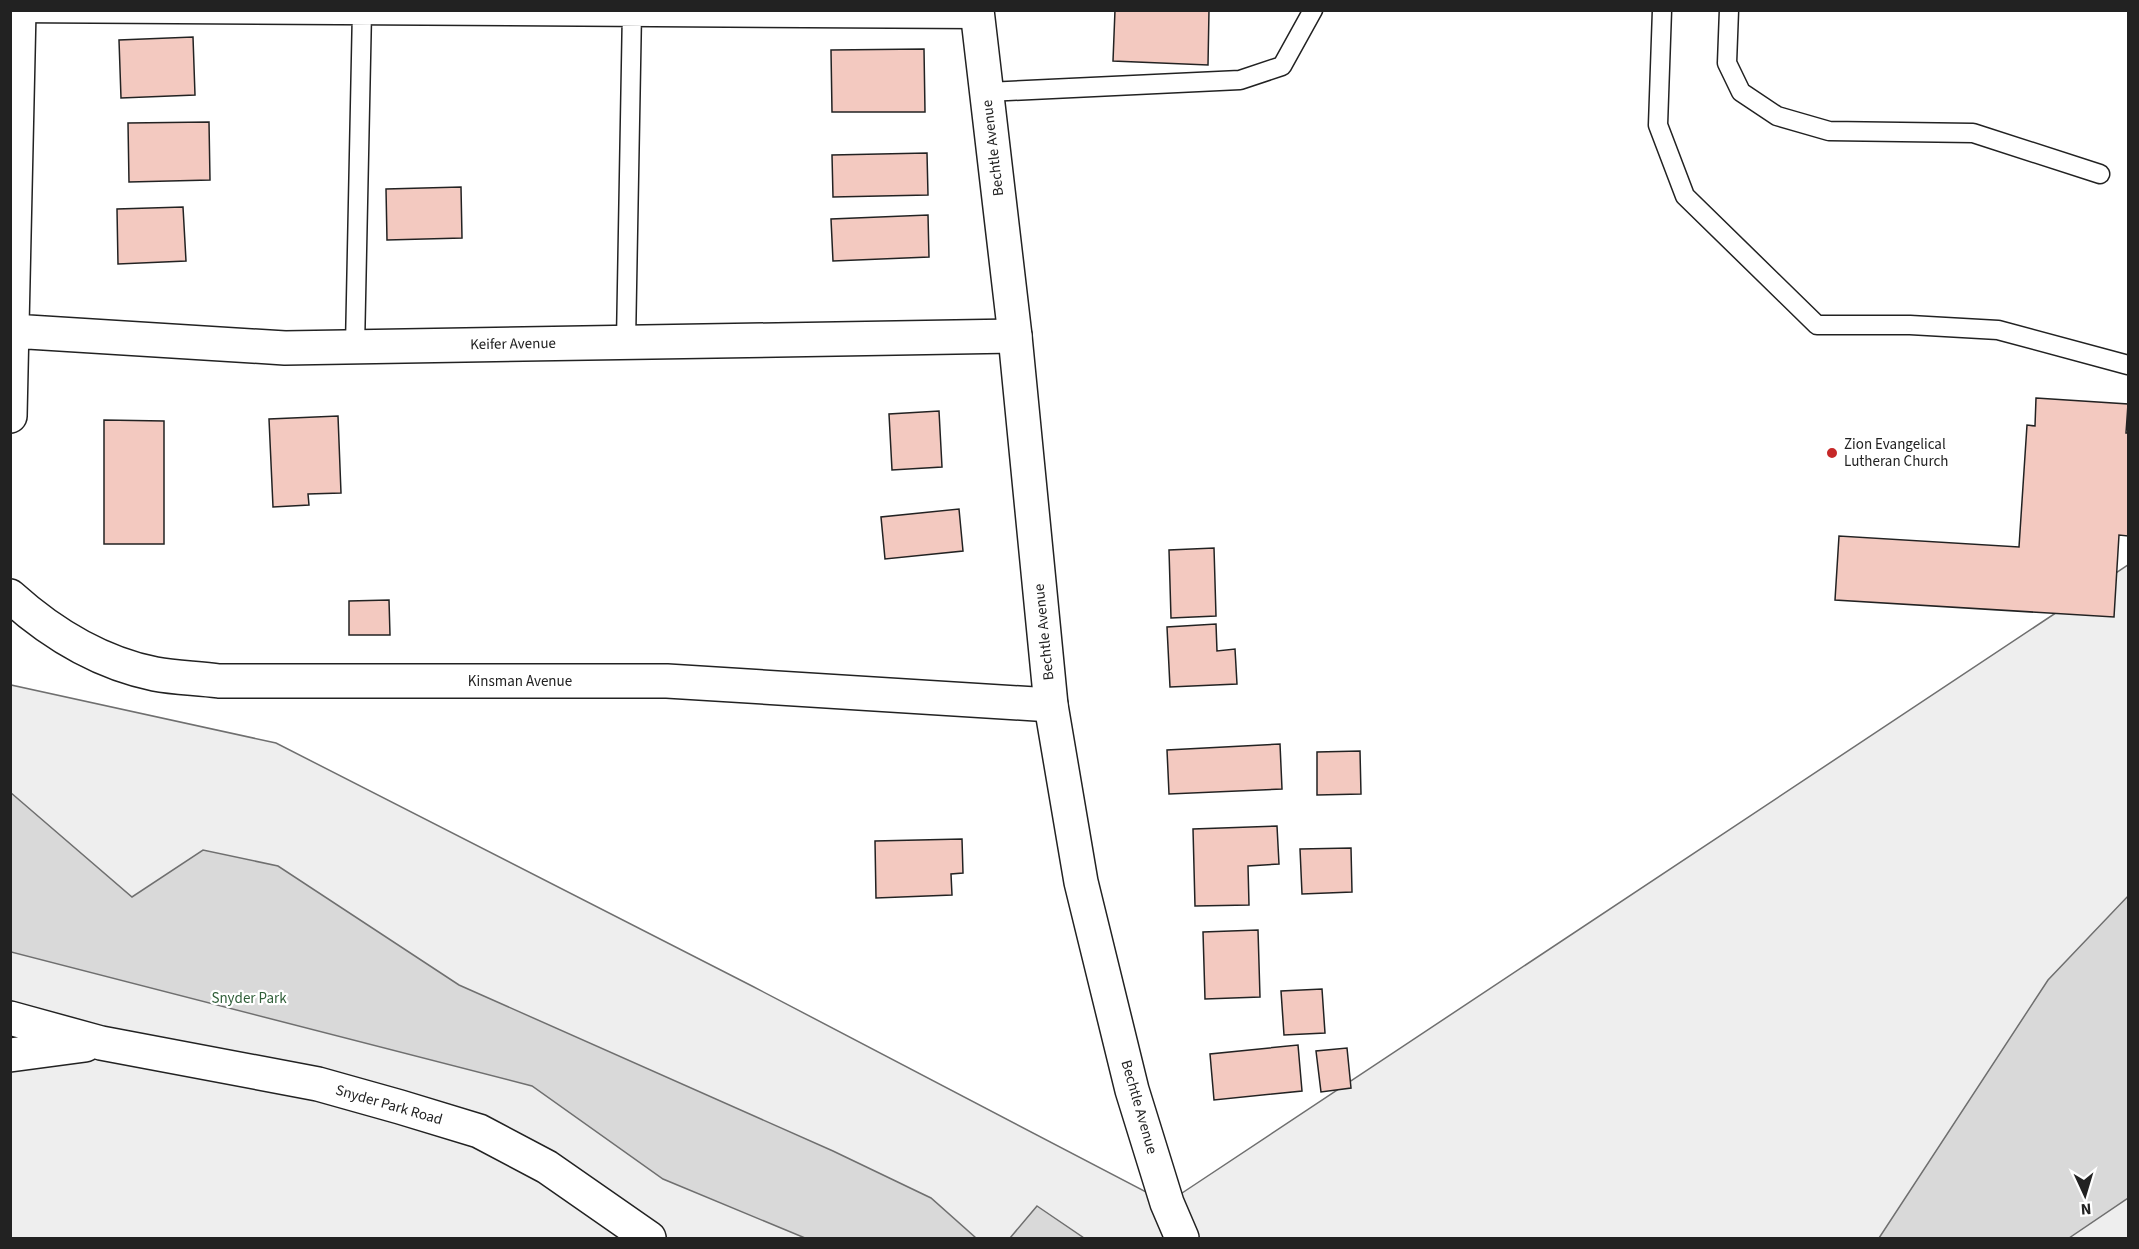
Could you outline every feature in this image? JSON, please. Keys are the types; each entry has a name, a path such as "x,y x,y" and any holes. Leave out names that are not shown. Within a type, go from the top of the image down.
{"street":[{"path":"10,416 16,12"},
{"name":"Bechtle Avenue","path":"978,15 1015,336 1051,705 1081,882 1132,1090 1167,1203 1182,1239"},
{"name":"Keifer Avenue","path":"12,331 285,348 1015,336"},
{"name":"Kinsman Avenue","path":"10,596 29,613 62,636 106,658 155,674 219,681 667,681 1051,705"},
{"name":"Snyder Park Road","path":"10,1018 101,1043 318,1084 479,1131 547,1167 649,1239"},
{"name":"Snyder Park Road","path":"10,1055 101,1043"}],"lane":[{"path":"987,92 1240,80 1282,66 1313,10"},
{"path":"1662,10 1658,125 1685,196 1817,325 1998,330 2128,365"},
{"path":"1729,10 1727,63 1741,92 1777,116 1829,131 1973,133 2100,174"},
{"path":"16,12 978,15"},
{"path":"356,347 362,13"},
{"path":"626,342 632,14"}],"green space":[{"name":"Snyder Park","path":"2128,565 2128,1238 11,1238 11,685 276,743 752,986 1167,1203"}],"shaded area":[{"path":"10,792 132,897 203,850 278,866 459,985 833,1151 931,1198 976,1238 805,1238 663,1179 532,1086 11,952"},
{"path":"2128,896 2128,1198 2069,1238 1879,1238 2048,980"},
{"path":"1037,1206 1084,1238 1010,1238"}],"building":[{"path":"1115,10 1209,10 1208,65 1113,61"},
{"path":"193,37 195,95 121,98 119,40"},
{"path":"924,49 925,112 832,112 831,50"},
{"path":"209,122 210,180 129,182 128,123"},
{"path":"927,153 928,195 833,197 832,155"},
{"path":"461,187 462,238 387,240 386,189"},
{"path":"183,207 186,261 118,264 117,209"},
{"path":"928,215 929,257 833,261 831,219"},
{"path":"2036,398 2128,404 2126,433 2128,433 2128,536 2119,535 2114,617 1835,600 1839,536 2019,547 2027,425 2035,426"},
{"path":"939,411 942,467 892,470 889,414"},
{"path":"338,416 341,493 308,494 309,505 273,507 269,419"},
{"path":"104,420 164,421 164,544 104,544"},
{"path":"959,509 963,551 885,559 881,517"},
{"path":"1214,548 1216,616 1171,618 1169,550"},
{"path":"389,600 390,635 349,635 349,601"},
{"path":"1216,624 1217,651 1235,649 1237,684 1170,687 1167,627"},
{"path":"1280,744 1282,789 1169,794 1167,750"},
{"path":"1360,751 1361,794 1317,795 1317,752"},
{"path":"1277,826 1279,864 1248,866 1249,905 1195,906 1193,829"},
{"path":"962,839 963,873 951,874 952,895 876,898 875,841"},
{"path":"1351,848 1352,892 1302,894 1300,849"},
{"path":"1258,930 1260,997 1205,999 1203,932"},
{"path":"1322,989 1325,1033 1284,1035 1281,991"},
{"path":"1298,1045 1302,1091 1214,1100 1210,1054"},
{"path":"1347,1048 1351,1088 1321,1092 1316,1051"}],"place":[{"name":"Zion Evangelical Lutheran Church","path":"1832,453"}]}
